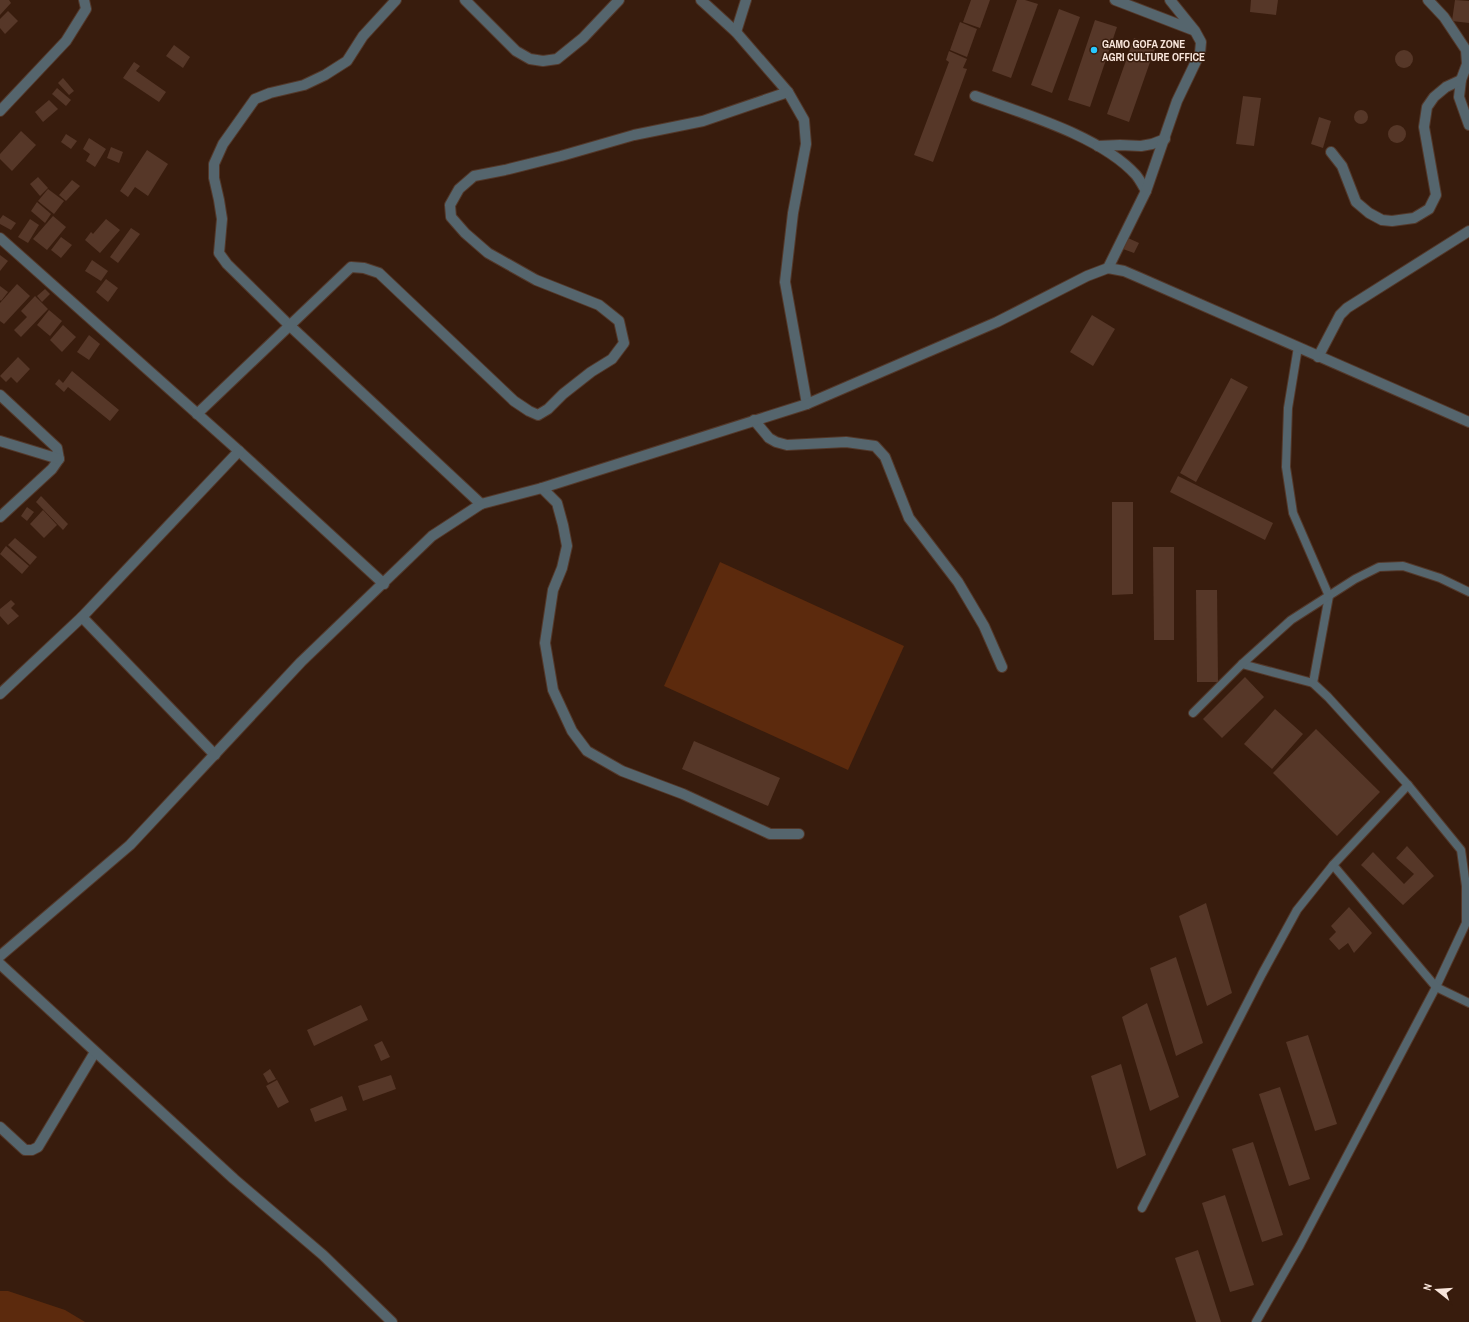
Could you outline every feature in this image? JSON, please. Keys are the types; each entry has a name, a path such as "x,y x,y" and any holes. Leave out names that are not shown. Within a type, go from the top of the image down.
{"street":[{"path":"0,111 66,41 86,9 84,0"},
{"path":"396,0 363,36 346,61 325,75 304,85 270,93 255,99 223,144 214,164 214,178 222,219 220,253 227,264 289,325 481,504"},
{"path":"465,0 516,51 530,59 543,61 557,58 583,38 619,0"},
{"path":"700,0 736,32 788,92 804,120 806,144 793,213 785,282 807,404"},
{"path":"736,32 746,0"},
{"path":"1115,0 1195,31"},
{"path":"1108,268 1146,191 1177,101 1200,53 1201,42 1195,31 1170,0"},
{"path":"1428,0 1444,17 1466,50 1467,64 1461,80 1459,96 1469,125"},
{"path":"1331,152 1342,166 1356,202 1369,213 1382,220 1392,221 1414,218 1429,209 1436,195 1428,158 1424,127 1427,107 1434,97 1446,86 1461,80"},
{"path":"197,414 351,267 364,268 378,273 514,401 538,415 548,409 563,394 591,372 612,359 624,343 619,321 599,305 536,280 488,252 471,238 451,217 450,205 459,189 474,176 561,156 634,135 703,121 788,92"},
{"path":"975,96 1066,130 1098,146 1122,162 1137,176 1146,191"},
{"path":"1098,146 1140,146 1152,144 1165,139"},
{"path":"1318,356 1340,315 1347,308 1469,231"},
{"path":"0,238 384,584"},
{"path":"0,956 130,845 301,662 384,584 432,536 481,504 542,488 807,404 997,322 1087,276 1108,268 1138,277 1469,422"},
{"path":"0,395 57,448 59,459 52,469 0,517"},
{"path":"754,420 769,438 787,445 846,442 875,446 885,458 909,518 958,582 984,626 1002,667"},
{"path":"0,441 59,459"},
{"path":"0,694 82,617 239,452"},
{"path":"542,488 557,503 567,546 562,568 553,590 545,643 552,690 572,731 587,751 622,771 683,794 770,834 799,834"},
{"path":"82,617 215,755"},
{"path":"0,964 94,1052 234,1179 323,1255 392,1322"},
{"path":"0,1127 25,1150 32,1150 38,1147 94,1052"}],"lane":[{"path":"1298,347 1288,408 1286,467 1293,513 1329,596 1313,683"},
{"path":"1193,713 1242,664 1291,620 1355,580 1379,567 1403,566 1440,578 1469,592"},
{"path":"1242,664 1313,683 1328,697 1408,785 1461,850 1466,886 1466,923 1436,986 1300,1245 1256,1322"},
{"path":"1142,1208 1297,910 1333,865 1408,785"},
{"path":"1333,865 1436,986 1469,1003"}],"shaded area":[{"path":"720,562 904,646 848,770 664,686"},
{"path":"0,1291 8,1291 65,1310 85,1322 0,1322"}],"building":[{"path":"0,0 9,0 11,3 0,15"},
{"path":"971,0 990,0 980,28 963,22"},
{"path":"1017,0 1025,0 1038,4 1011,78 992,71"},
{"path":"1251,0 1278,0 1276,15 1250,12"},
{"path":"1455,0 1469,1 1469,23 1452,21"},
{"path":"1059,9 1080,17 1052,93 1031,85"},
{"path":"8,11 18,21 5,34 0,28 0,19"},
{"path":"1095,20 1117,27 1090,107 1068,100"},
{"path":"960,22 977,29 967,57 950,50"},
{"path":"1134,38 1156,45 1129,122 1107,114"},
{"path":"174,45 190,57 183,68 166,56"},
{"path":"1400,50 1408,50 1413,55 1411,66 1408,68 1400,68 1395,63 1395,55"},
{"path":"949,51 967,59 963,68 967,69 933,162 914,155 949,62 946,60"},
{"path":"134,62 140,66 136,71 166,92 159,102 123,78"},
{"path":"63,78 74,91 69,95 58,83"},
{"path":"57,88 71,100 66,106 52,94"},
{"path":"1243,96 1261,98 1254,146 1236,144"},
{"path":"49,100 58,109 43,122 35,112"},
{"path":"1361,110 1366,112 1368,117 1366,122 1361,124 1356,122 1354,117 1356,112"},
{"path":"1319,117 1331,121 1323,148 1311,144"},
{"path":"1397,125 1403,128 1406,134 1403,140 1397,143 1391,140 1388,134 1391,128"},
{"path":"21,131 36,145 12,171 0,159 0,154"},
{"path":"66,134 77,141 71,149 61,142"},
{"path":"89,138 106,149 95,167 86,161 90,154 83,149"},
{"path":"111,147 123,152 119,163 107,158"},
{"path":"147,150 168,164 148,196 135,187 128,197 120,191"},
{"path":"38,177 48,188 40,196 30,184"},
{"path":"72,180 80,186 66,201 59,195"},
{"path":"48,189 64,201 54,214 38,201"},
{"path":"37,202 51,214 45,223 31,211"},
{"path":"3,215 16,223 11,230 0,224 0,219"},
{"path":"53,216 66,227 47,250 33,239"},
{"path":"30,219 39,225 28,243 18,237"},
{"path":"106,219 120,230 100,253 85,240 91,232 93,234"},
{"path":"131,228 140,234 118,263 110,257"},
{"path":"61,237 72,245 61,258 51,250"},
{"path":"1128,238 1139,243 1134,253 1123,249"},
{"path":"0,255 8,261 0,271"},
{"path":"92,260 108,271 101,281 85,271"},
{"path":"106,279 118,288 108,302 96,292"},
{"path":"17,284 30,296 4,324 0,321 0,303"},
{"path":"0,286 8,292 1,301 0,300"},
{"path":"45,289 50,294 42,302 37,296"},
{"path":"35,296 48,309 21,337 14,330 27,317 21,311"},
{"path":"49,310 62,321 50,336 37,325"},
{"path":"1092,315 1115,329 1093,366 1070,352"},
{"path":"63,325 76,337 62,352 50,340"},
{"path":"89,335 100,344 89,360 77,352"},
{"path":"18,357 30,369 17,383 11,377 6,382 0,376"},
{"path":"72,371 119,410 110,421 68,387 64,392 55,384 59,379 63,383"},
{"path":"1231,378 1248,387 1196,482 1180,473"},
{"path":"1178,476 1273,523 1265,540 1170,492"},
{"path":"41,496 68,524 63,530 36,502"},
{"path":"1112,502 1133,502 1133,594 1112,595"},
{"path":"27,507 34,512 27,521 21,516"},
{"path":"43,510 57,525 44,538 30,524"},
{"path":"15,538 37,557 30,565 8,545"},
{"path":"6,546 29,566 22,574 0,554"},
{"path":"1153,547 1174,547 1174,640 1154,640"},
{"path":"1196,590 1217,590 1218,682 1197,682"},
{"path":"11,600 15,604 11,608 19,616 8,625 0,616 0,609"},
{"path":"1245,677 1264,697 1222,738 1203,719"},
{"path":"1275,709 1303,734 1272,769 1244,744"},
{"path":"1316,729 1380,792 1337,836 1273,773"},
{"path":"694,741 780,778 768,806 682,769"},
{"path":"1407,846 1434,876 1403,905 1361,865 1373,852 1404,884 1414,874 1396,858"},
{"path":"1206,903 1232,993 1207,1006 1179,916"},
{"path":"1349,907 1372,933 1354,953 1348,943 1339,950 1329,939 1336,932 1331,926"},
{"path":"1176,957 1203,1043 1176,1056 1150,968"},
{"path":"1147,1003 1179,1097 1150,1111 1122,1017"},
{"path":"361,1005 368,1020 314,1046 307,1030"},
{"path":"1308,1035 1337,1124 1315,1131 1286,1042"},
{"path":"382,1041 390,1057 381,1061 374,1045"},
{"path":"1121,1064 1146,1155 1117,1169 1091,1076"},
{"path":"270,1069 276,1079 268,1083 263,1074"},
{"path":"391,1075 396,1089 363,1101 358,1086"},
{"path":"277,1080 289,1102 278,1108 266,1086"},
{"path":"1280,1087 1310,1179 1289,1186 1259,1094"},
{"path":"342,1096 347,1110 315,1122 310,1109"},
{"path":"1253,1142 1283,1235 1262,1242 1232,1149"},
{"path":"1225,1195 1254,1285 1230,1292 1202,1203"},
{"path":"1198,1250 1221,1322 1196,1322 1175,1258"}],"place":[{"name":"GAMO GOFA ZONE AGRI CULTURE OFFICE","path":"1094,50"}]}
